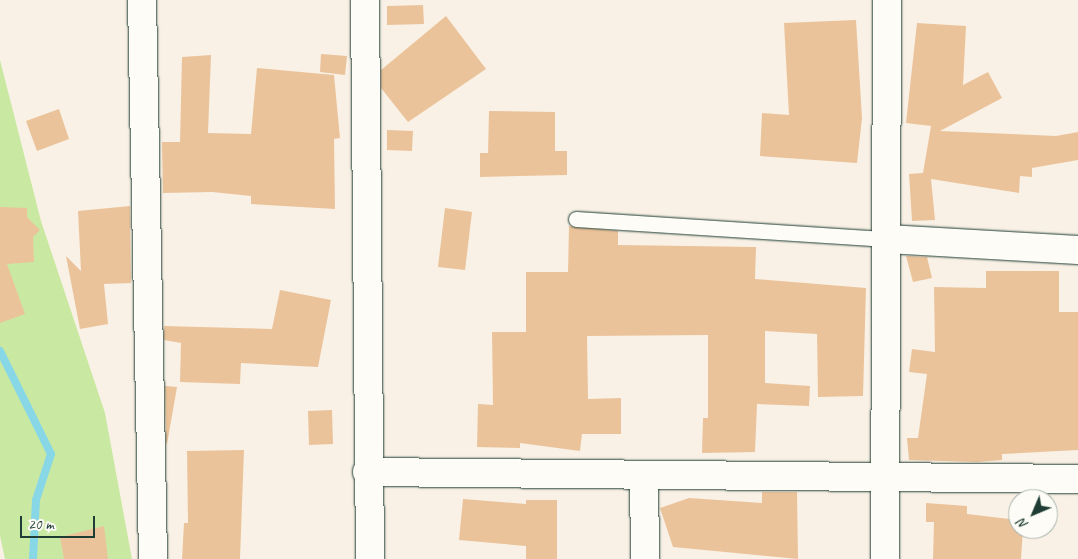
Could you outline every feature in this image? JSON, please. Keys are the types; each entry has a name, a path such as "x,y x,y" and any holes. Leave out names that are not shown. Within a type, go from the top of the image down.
{"street":[{"path":"142,0 153,559"},
{"path":"365,0 367,472 370,559"},
{"path":"885,559 887,0"},
{"path":"886,239 1078,250"},
{"path":"367,472 1078,479"},
{"path":"644,475 645,559"}],"lane":[{"path":"576,220 886,239"}],"green space":[{"path":"0,60 41,221 105,413 132,559 5,559 0,536"}],"building":[{"path":"423,5 424,24 387,25 387,6"},
{"path":"446,16 486,69 408,122 381,88 381,70"},
{"path":"856,20 862,118 857,163 760,156 762,113 789,115 784,23"},
{"path":"917,23 966,26 963,85 988,72 1002,98 940,131 1056,136 1078,132 1078,160 1032,168 1032,177 1020,176 1019,193 931,179 935,220 912,221 909,174 923,173 931,126 906,123"},
{"path":"321,54 347,56 345,75 320,72"},
{"path":"211,55 208,133 251,134 257,68 334,75 340,138 334,139 335,209 251,204 251,196 212,192 163,193 162,142 180,142 182,57"},
{"path":"59,109 69,139 37,151 26,121"},
{"path":"489,111 555,112 555,151 567,151 567,175 480,177 480,153 488,153"},
{"path":"387,130 413,131 412,151 387,150"},
{"path":"130,206 131,283 104,284 108,324 80,329 66,256 81,271 78,211"},
{"path":"0,207 27,208 27,217 40,230 33,237 34,262 7,264 25,314 0,323"},
{"path":"445,208 472,212 465,270 438,267"},
{"path":"569,226 618,231 618,245 756,247 755,279 866,288 863,396 818,397 817,334 765,331 765,383 810,386 809,406 757,404 755,452 702,453 703,418 708,418 708,335 587,336 588,399 621,398 621,434 582,434 580,451 520,443 520,448 477,447 478,404 493,405 492,332 526,332 526,272 568,272"},
{"path":"906,256 927,257 932,278 913,282"},
{"path":"986,271 1059,271 1059,312 1078,312 1078,450 1002,454 1002,460 977,462 909,460 907,438 918,438 927,374 909,372 912,349 935,352 934,287 986,288"},
{"path":"280,290 331,300 318,367 241,363 240,384 180,382 181,343 164,340 164,326 272,329"},
{"path":"165,386 177,387 167,444 166,443"},
{"path":"332,410 333,444 309,445 308,411"},
{"path":"244,450 240,559 182,559 184,523 188,523 187,451"},
{"path":"762,492 797,492 798,559 673,547 660,508 689,498 762,503"},
{"path":"463,499 526,504 526,500 557,500 557,559 526,559 526,546 459,540"},
{"path":"926,503 967,506 967,514 1008,519 1008,539 1022,539 1021,559 933,559 934,522 926,522"},
{"path":"104,526 108,559 64,559 60,537"}],"waterway":[{"path":"0,351 51,454 36,500 33,559"}]}
